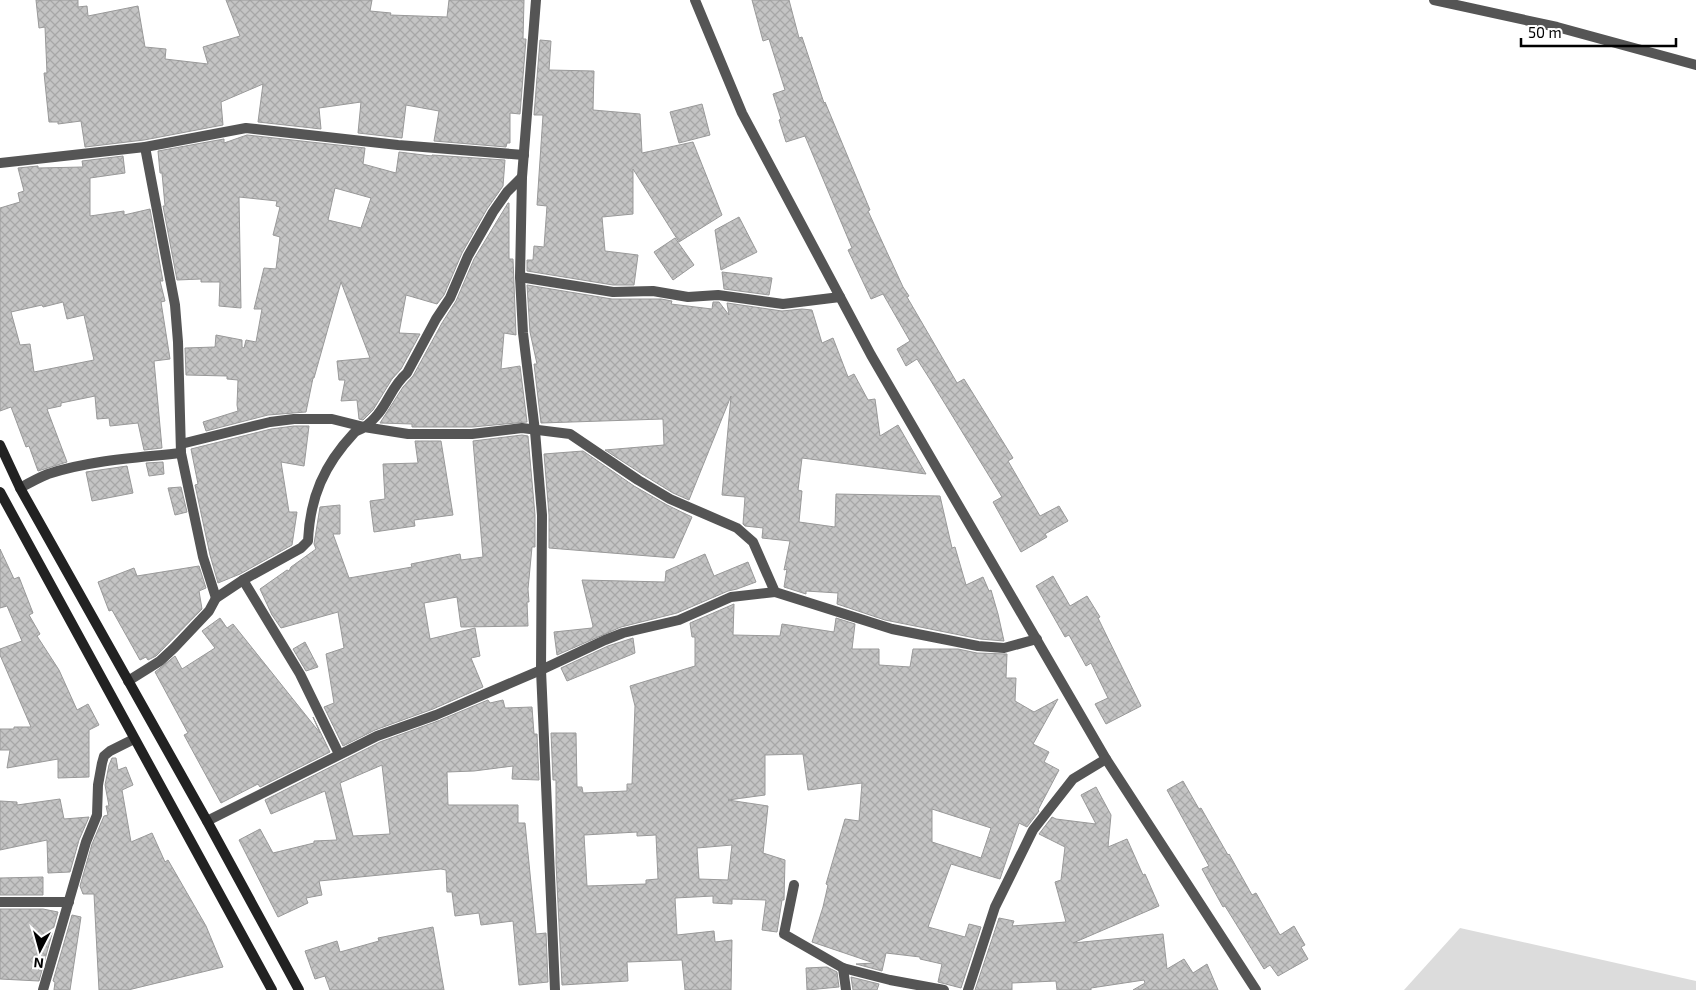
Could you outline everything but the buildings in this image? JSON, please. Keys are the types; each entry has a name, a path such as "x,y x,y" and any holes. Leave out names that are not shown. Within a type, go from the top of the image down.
{"main road":[{"path":"0,445 20,488 207,821 299,990"},
{"path":"0,492 272,990"}],"street":[{"path":"536,0 522,177 520,277 523,333 535,431 542,515 541,670 555,990"},
{"path":"696,0 742,113 871,355 1106,759 1256,990"},
{"path":"1434,0 1557,28 1696,65"},
{"path":"0,163 146,147 246,128 398,145 524,154"},
{"path":"146,147 175,305 181,448 203,557 216,598"},
{"path":"128,681 160,661 174,648 209,611 216,598 243,580 301,548 308,541 313,499 321,478 334,458 356,432 379,413 400,378 407,373 436,319 450,298 468,256 493,212 507,192 522,177"},
{"path":"520,277 614,292 653,291 688,297 718,295 783,304 840,298"},
{"path":"20,488 46,475 86,465 153,455 270,422 294,419 332,419 364,427 408,434 472,434 522,428 570,434 638,480 670,498 737,528 753,542 775,592"},
{"path":"243,580 300,674 339,754"},
{"path":"207,821 376,736 436,715 614,636 679,620 731,597 775,592 892,629 978,646 1004,648 1037,638"},
{"path":"43,990 86,842 97,815 98,785 104,756 134,739"},
{"path":"968,990 995,907 1033,830 1073,779 1106,759"},
{"path":"794,885 784,934 843,968 890,980 944,990"},
{"path":"0,902 69,902"},
{"path":"843,968 846,990"}],"shaded area":[{"path":"1460,928 1696,981 1696,990 1404,990"}]}
